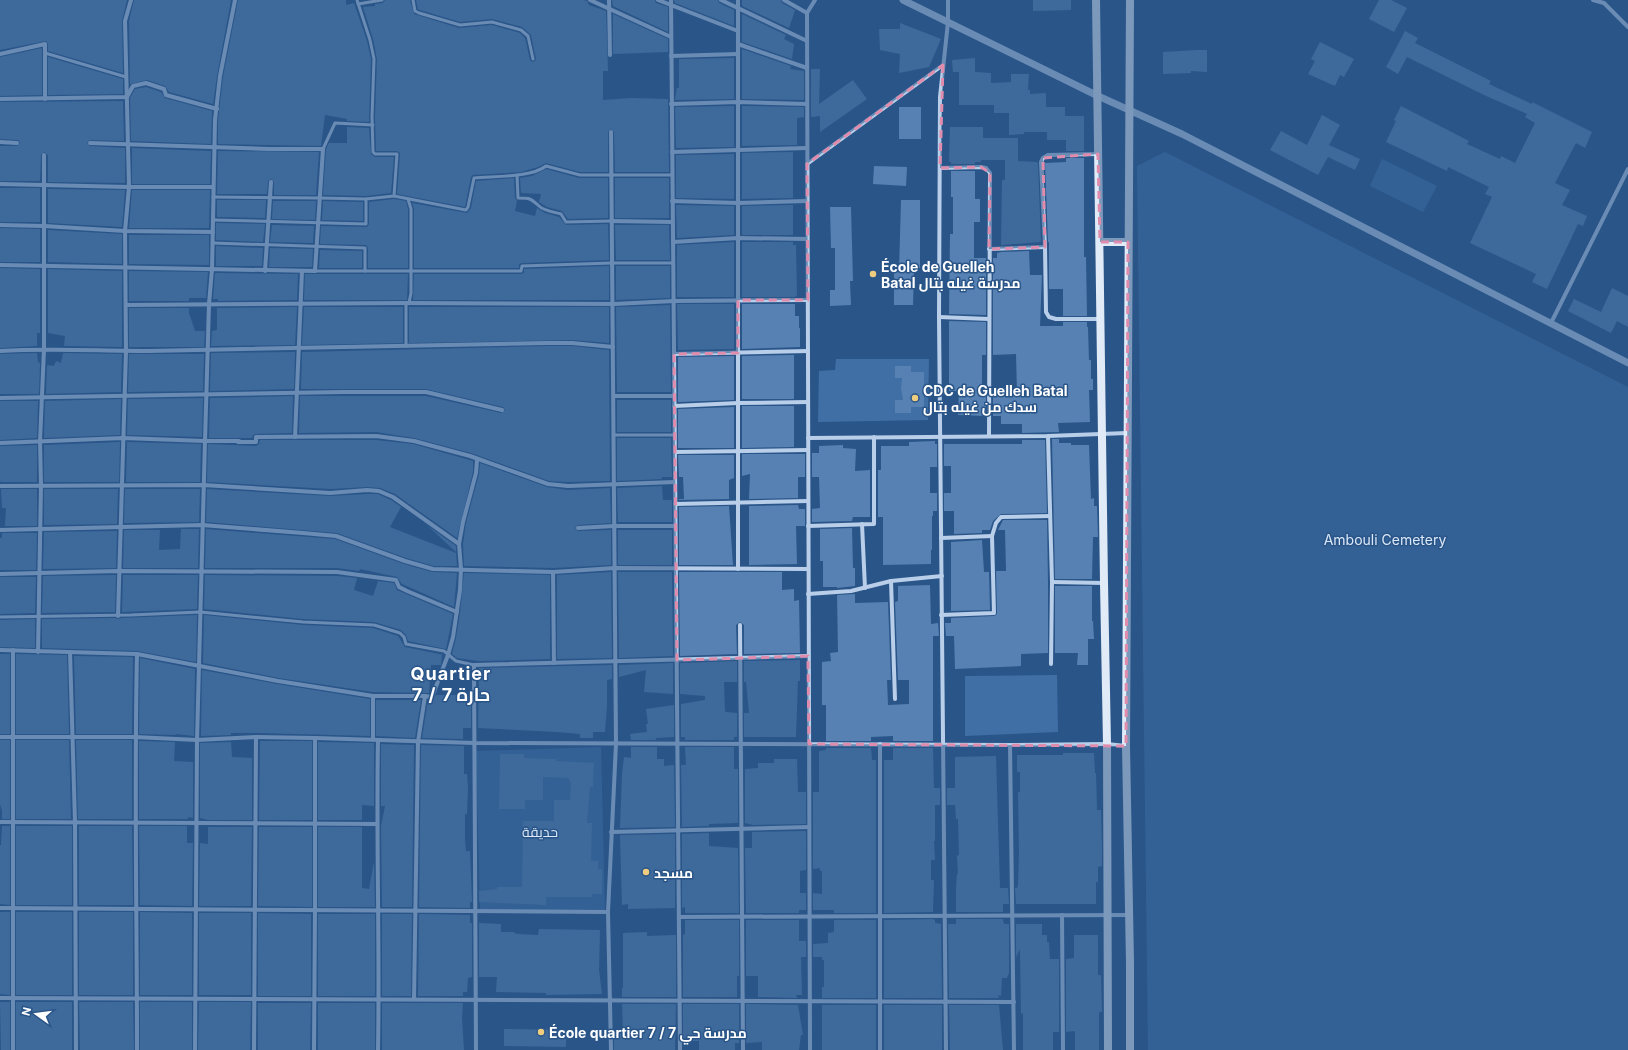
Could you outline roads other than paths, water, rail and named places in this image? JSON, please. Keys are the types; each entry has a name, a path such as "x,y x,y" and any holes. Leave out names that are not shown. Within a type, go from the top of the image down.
{"main road":[{"path":"1096,0 1107,744 1108,1050"},
{"path":"1130,0 1126,746 1130,1050"},
{"path":"1100,242 1128,242"}],"street":[{"path":"118,616 118,571 121,527 126,351 125,231 129,187 125,21 131,0"},
{"path":"196,1050 197,740 209,304 213,243 215,120 220,76 235,0"},
{"path":"590,0 671,36"},
{"path":"609,0 610,54"},
{"path":"658,0 738,31"},
{"path":"671,0 680,1050"},
{"path":"721,0 807,41"},
{"path":"738,0 738,568"},
{"path":"784,0 806,13"},
{"path":"810,1050 806,13 815,0"},
{"path":"902,0 1098,96 1182,134 1628,363"},
{"path":"946,1050 939,317 940,97 948,22 948,0"},
{"path":"1593,0 1604,3 1628,27"},
{"path":"0,54 45,44 45,99"},
{"path":"738,44 807,68"},
{"path":"671,56 738,54"},
{"path":"807,164 943,65"},
{"path":"127,98 133,86 146,84 164,89 166,95 217,109"},
{"path":"0,99 127,98"},
{"path":"671,104 738,102 807,104"},
{"path":"610,1050 611,1001 608,912 616,744 612,132"},
{"path":"0,142 17,143"},
{"path":"0,266 315,271 320,222 323,149 90,143"},
{"path":"672,152 807,148"},
{"path":"38,652 41,485 40,441 44,349 44,154"},
{"path":"1098,154 1048,155 1043,158 1041,162 1046,312 1050,317 1056,319 1101,319"},
{"path":"940,168 986,168 990,173 989,436"},
{"path":"1551,323 1628,169"},
{"path":"264,271 270,182"},
{"path":"0,184 214,187"},
{"path":"672,201 738,203 807,201"},
{"path":"612,221 672,222"},
{"path":"0,225 125,231 213,232"},
{"path":"673,242 738,238 807,239"},
{"path":"989,249 1045,247"},
{"path":"295,437 300,348 302,271"},
{"path":"126,305 408,303 614,304 674,301 808,300"},
{"path":"939,317 989,319"},
{"path":"0,351 44,349 126,351 208,350 547,343 572,343 613,347"},
{"path":"674,354 808,351"},
{"path":"0,398 426,392 502,410"},
{"path":"614,396 674,396"},
{"path":"674,406 808,402"},
{"path":"808,438 1048,436 1127,433"},
{"path":"0,443 123,438 205,442 256,442 256,437 376,436 414,441 548,484 568,486 614,483 675,482"},
{"path":"1048,436 1052,582 1051,664"},
{"path":"808,526 874,524 874,437"},
{"path":"675,452 808,450"},
{"path":"0,650 137,654 200,667 373,696 432,697 448,655 457,612 461,568 459,544 463,522 476,473 477,460"},
{"path":"0,486 204,485 330,493 367,490 379,491 392,498 459,544"},
{"path":"675,504 808,501"},
{"path":"941,615 994,613 992,536 996,523 1001,517 1050,516"},
{"path":"862,524 865,588"},
{"path":"0,530 202,525 336,536 405,561 433,569 461,568 553,572 615,568 808,569"},
{"path":"578,528 614,526 675,526"},
{"path":"941,538 992,536"},
{"path":"0,574 118,571 337,572 396,580 399,587 457,612"},
{"path":"553,572 554,663"},
{"path":"808,594 851,591 891,581 942,576"},
{"path":"891,581 895,699"},
{"path":"1052,582 1104,583"},
{"path":"740,625 743,1050"},
{"path":"13,650 13,1050"},
{"path":"70,652 75,822 76,1050"},
{"path":"137,654 135,737 137,1050"},
{"path":"476,1050 474,665 808,656"},
{"path":"373,696 373,739"},
{"path":"414,999 418,742 425,696"},
{"path":"0,737 135,737 197,740 256,737 373,739 418,742 474,743 942,744 1010,746 1107,744 1126,746"},
{"path":"254,1050 256,737"},
{"path":"314,738 316,824 314,1050"},
{"path":"378,740 378,1050"},
{"path":"880,744 880,1050"},
{"path":"1010,746 1014,1050"},
{"path":"0,822 377,824"},
{"path":"611,832 809,827"},
{"path":"0,908 608,912"},
{"path":"1062,915 1063,1050"},
{"path":"679,917 1129,915"},
{"path":"0,998 1014,1002"}],"lane":[{"path":"357,0 370,40 374,59 372,117 373,152 375,154 397,154 394,196"},
{"path":"358,4 382,0"},
{"path":"413,0 415,11 460,25 492,22 521,30 528,36 533,59"},
{"path":"45,53 126,77"},
{"path":"323,149 335,123 373,125"},
{"path":"213,197 366,200 394,196 466,210 468,207 474,178 517,175 540,171 546,166 580,175 672,175"},
{"path":"517,175 518,198 530,198 536,202 538,206 550,212 561,214 566,222 612,221"},
{"path":"406,346 408,303 411,294 411,209 408,199"},
{"path":"213,220 366,224 366,200"},
{"path":"213,243 365,248 365,271"},
{"path":"315,271 521,271 522,266 612,263 673,263"},
{"path":"614,435 675,435"},
{"path":"0,617 118,616 200,612 303,622 374,625 400,633 404,637 406,644 444,651 456,661 474,665"}],"place":[{"name":"École de Guelleh Batal مدرسة غيله بتال","path":"873,274"},
{"name":"CDC de Guelleh Batal سدك من غيله بتال","path":"915,398"},
{"name":"مسجد","path":"646,872"},
{"name":"École quartier 7 / مدرسة حي 7","path":"541,1032"}],"district":[{"name":"Quartier 7 / حارة 7","path":"451,683"}],"park label":[{"name":"Ambouli Cemetery","path":"1385,539"},
{"name":"حديقة","path":"540,831"}]}
